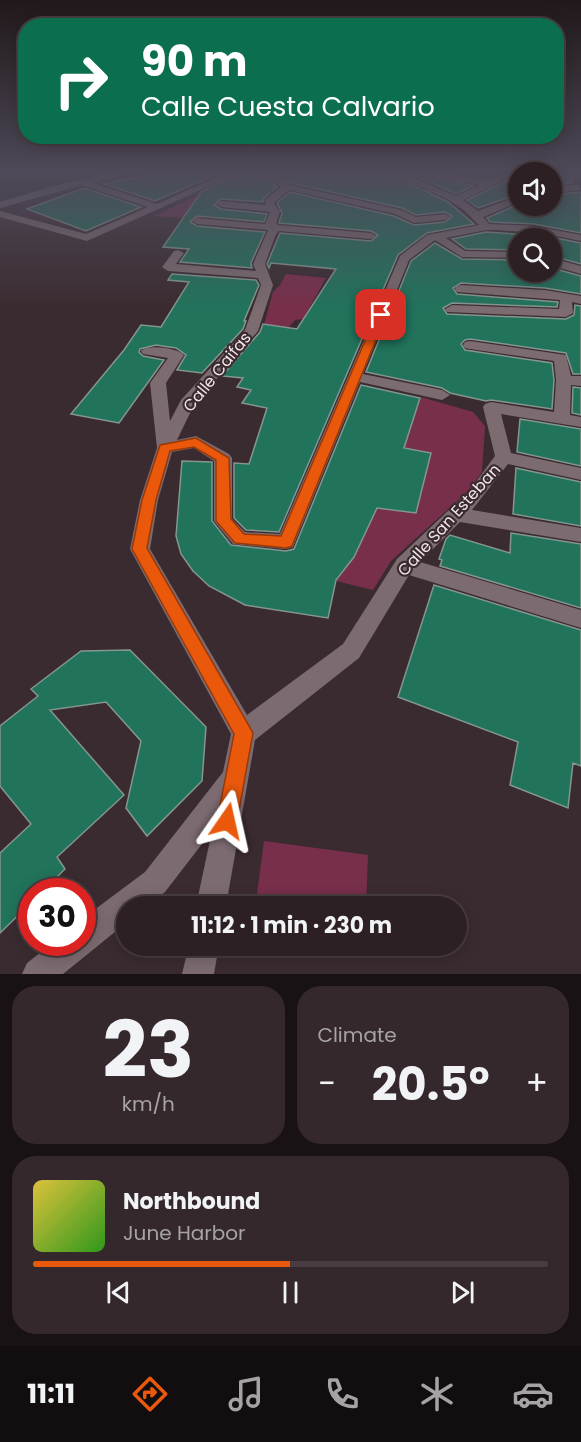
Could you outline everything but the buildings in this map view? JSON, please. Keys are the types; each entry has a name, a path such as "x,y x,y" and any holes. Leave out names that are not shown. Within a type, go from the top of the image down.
{"street":[{"path":"13,217 87,238 133,217"},
{"path":"273,217 270,224 276,228"},
{"path":"409,217 414,220 440,217"},
{"path":"477,217 482,221 558,232 581,238"},
{"path":"148,351 177,355 159,383 165,448 196,442 223,458 224,521 240,539 286,542 404,258 431,237 488,217"},
{"path":"197,221 371,236"},
{"name":"Calle Caifas","path":"243,733 140,549 149,500 165,448 187,403 251,331 267,285 259,264 271,233 276,228"},
{"path":"437,236 462,254 508,255"},
{"path":"178,253 168,267 264,276"},
{"path":"562,265 581,270"},
{"path":"461,289 581,300"},
{"path":"452,309 566,313 566,298"},
{"path":"470,345 561,358 564,380 562,419 581,422"},
{"path":"356,378 442,394"},
{"path":"564,380 581,381"},
{"name":"Calle San Esteban","path":"504,458 491,407 562,419"},
{"name":"Calle San Esteban","path":"504,458 581,474"},
{"name":"Calle San Esteban","path":"243,733 351,651 404,565 475,496 504,458"},
{"path":"454,514 581,535"},
{"path":"404,565 581,618"},
{"path":"213,896 243,733"},
{"path":"96,928 155,882 235,778"},
{"path":"38,974 61,956"},
{"path":"198,974 202,956"}],"shaded area":[{"path":"286,274 326,278 303,319 295,320 288,328 260,339 273,292"},
{"path":"421,397 473,412 485,426 482,472 467,492 391,561 373,590 336,581 354,557 377,508 413,512 430,453 404,448"},
{"path":"264,841 368,855 366,896 257,896"}],"route":[{"path":"227,821 243,733 140,549 149,500 165,448 196,442 223,458 224,521 240,539 286,542 381,315"}]}
